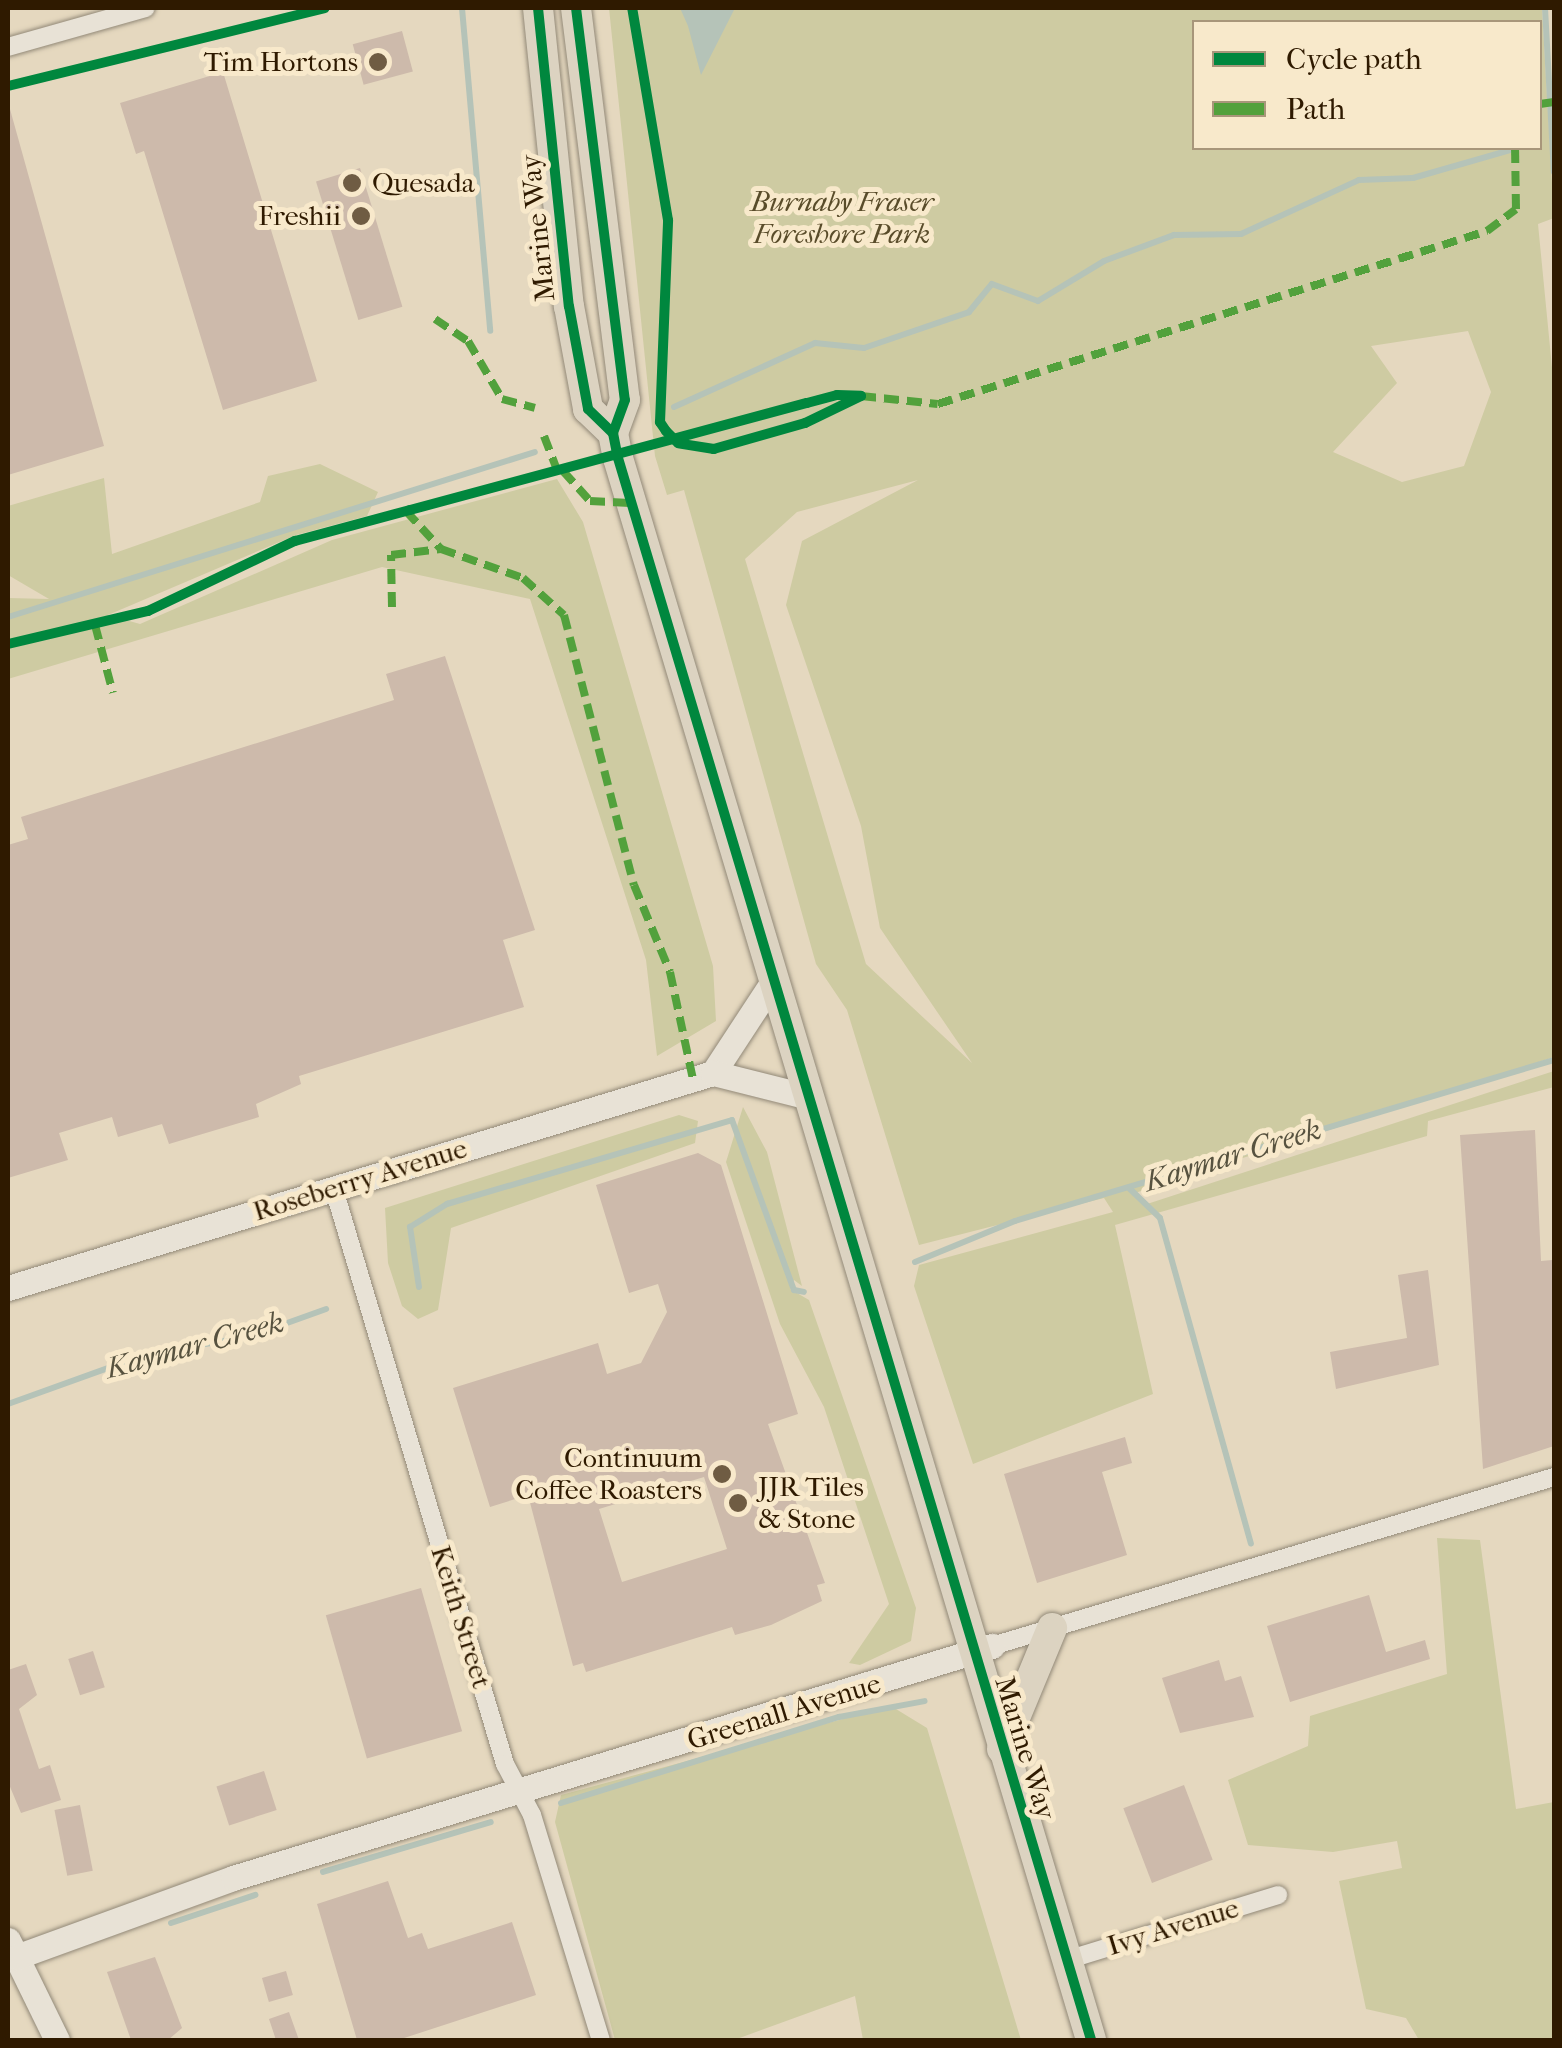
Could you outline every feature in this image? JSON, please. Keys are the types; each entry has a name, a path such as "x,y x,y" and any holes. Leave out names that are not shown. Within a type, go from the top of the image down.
{"main road":[{"name":"Marine Way","path":"576,8 625,400 612,433"},
{"name":"Marine Way","path":"536,11 569,306 588,409 612,433 802,1095 982,1650 1002,1749 1091,2040"},
{"path":"1002,1749 1052,1628"}],"street":[{"path":"8,46 146,8"},
{"path":"770,986 713,1073 802,1095"},
{"name":"Roseberry Avenue","path":"8,1288 713,1073"},
{"name":"Keith Street","path":"334,1189 520,1793 601,2040"},
{"name":"Greenall Avenue","path":"12,1949 1554,1477"},
{"name":"Ivy Avenue","path":"1066,1960 1278,1894"},
{"path":"12,1949 56,2040"}],"green space":[{"name":"Burnaby Fraser Foreshore Park","path":"609,8 1542,8 1554,218 1538,224 1554,388 1554,1057 1135,1193 1144,1205 1554,1071 1554,1087 1428,1121 1427,1136 1115,1225 1153,1394 973,1464 914,1286 919,1265 1113,1212 1104,1198 919,1245 847,1010 816,964 684,490 667,495 655,456","holes":["1468,331 1491,392 1464,466 1402,482 1333,452 1397,383 1371,346","918,480 802,541 786,605 861,826 880,928 972,1063 866,964 745,559 797,512"]},
{"path":"320,464 378,492 367,516 296,535 108,615 140,624 332,540 557,479 583,522 713,966 716,1021 657,1056 646,960 530,599 382,567 8,679 8,598 49,599 8,575 8,506 104,478 112,554 260,502 268,476"},
{"path":"743,1107 767,1152 802,1286 794,1280 790,1289 809,1300 916,1608 911,1641 860,1665 849,1663 889,1604 824,1407 780,1324 726,1162"},
{"path":"679,1115 698,1121 695,1143 451,1228 438,1310 418,1319 402,1306 388,1263 385,1208"},
{"path":"1437,1538 1480,1540 1516,1809 1554,1802 1554,2040 1419,2040 1406,2018 1366,2009 1339,1881 1402,1868 1397,1841 1333,1852 1248,1845 1228,1780 1308,1746 1310,1716 1447,1674"},
{"path":"891,1706 927,1728 1021,2040 863,2040 855,1996 734,2040 615,2040 555,1822 561,1795"}],"shaded area":[{"path":"680,8 735,8 701,75 688,26"}],"building":[{"path":"402,31 413,72 364,85 353,44"},
{"path":"223,72 317,381 223,410 144,151 136,154 120,103"},
{"path":"8,102 104,446 8,475"},
{"path":"360,168 402,307 358,320 316,181"},
{"path":"445,656 535,930 503,940 524,1007 299,1076 301,1084 256,1104 259,1117 169,1144 162,1124 118,1137 112,1117 59,1133 68,1160 8,1178 8,845 28,839 21,817 394,700 386,674"},
{"path":"1535,1130 1541,1261 1552,1260 1554,1289 1554,1446 1483,1469 1460,1135"},
{"path":"698,1153 721,1165 798,1414 768,1424 825,1583 817,1585 822,1601 771,1625 735,1635 732,1627 586,1672 583,1663 573,1666 528,1495 490,1507 453,1388 598,1343 607,1374 641,1363 667,1312 658,1284 629,1293 596,1185","holes":["704,1477 727,1549 622,1582 599,1509"]},
{"path":"1428,1270 1439,1365 1336,1389 1330,1352 1407,1338 1398,1275"},
{"path":"1125,1437 1132,1463 1102,1472 1127,1555 1037,1583 1004,1474"},
{"path":"421,1588 462,1731 367,1759 326,1615"},
{"path":"1369,1595 1386,1652 1425,1640 1430,1659 1290,1702 1267,1626"},
{"path":"93,1651 105,1687 80,1695 68,1659"},
{"path":"1219,1660 1225,1681 1241,1676 1254,1717 1180,1733 1162,1678"},
{"path":"26,1664 37,1695 19,1709 39,1769 50,1765 61,1800 21,1813 8,1782 8,1670"},
{"path":"264,1771 277,1810 229,1825 216,1786"},
{"path":"1184,1785 1213,1860 1152,1883 1123,1808"},
{"path":"80,1805 93,1871 67,1876 54,1810"},
{"path":"388,1881 408,1938 422,1933 428,1949 512,1922 536,1995 398,2040 357,2040 317,1904"},
{"path":"155,1957 182,2028 168,2040 131,2040 107,1972"},
{"path":"286,1971 293,1995 269,2002 262,1978"},
{"path":"289,2012 299,2040 276,2040 269,2019"}],"waterway":[{"path":"462,8 490,331"},
{"path":"1545,8 1554,172"},
{"path":"674,407 815,343 864,348 969,312 992,284 1038,301 1104,261 1174,235 1241,234 1359,180 1413,178 1510,150"},
{"path":"8,617 535,452"},
{"name":"Kaymar Creek","path":"915,1262 1015,1221 1554,1060"},
{"name":"Kaymar Creek","path":"419,1287 410,1227 447,1204 732,1120 794,1290 804,1292"},
{"path":"1129,1188 1160,1218 1251,1544"},
{"name":"Kaymar Creek","path":"8,1404 150,1353 248,1337 326,1309"},
{"path":"561,1803 839,1717 925,1701"},
{"path":"323,1872 491,1822"},
{"path":"171,1923 255,1895"}],"marked path":[{"path":"1542,104 1554,102"},
{"path":"861,396 938,404 1487,231 1516,209 1515,150"},
{"path":"435,319 468,341 502,399 535,408"},
{"path":"544,436 558,472"},
{"path":"563,471 590,501 630,503"},
{"path":"406,511 441,549 523,578 564,615 634,885 670,972 693,1079"},
{"path":"392,607 391,555 441,549"},
{"path":"95,625 113,693"}],"cycle path":[{"path":"8,86 325,8"},
{"path":"538,8 569,306 588,409 613,433"},
{"path":"576,8 625,400 613,433 618,458 1091,2040"},
{"path":"8,644 148,611 295,541 410,510 807,403 837,395 861,396 805,423 714,449 678,443 666,431 660,422 668,220 632,8"}],"place":[{"name":"Tim Hortons","path":"378,62"},
{"name":"Quesada","path":"352,183"},
{"name":"Freshii","path":"361,216"},
{"name":"Continuum Coffee Roasters","path":"722,1474"},
{"name":"JJR Tiles & Stone","path":"738,1503"}]}
